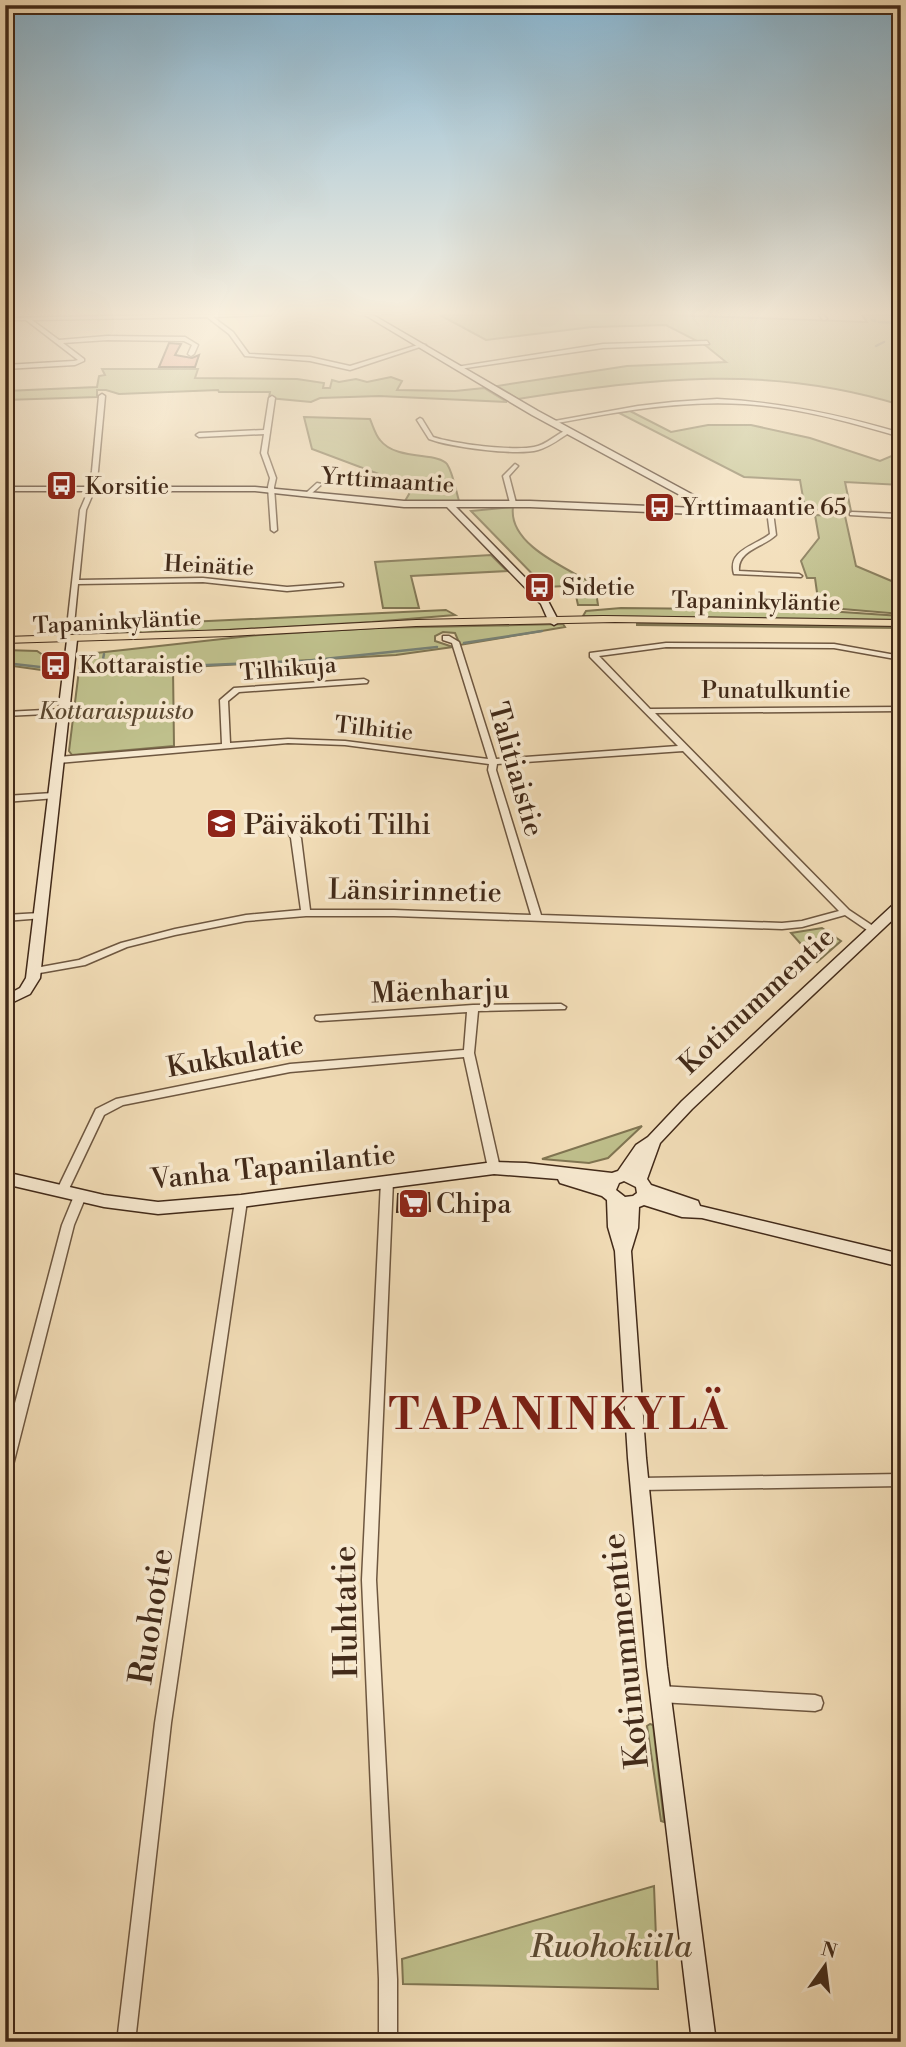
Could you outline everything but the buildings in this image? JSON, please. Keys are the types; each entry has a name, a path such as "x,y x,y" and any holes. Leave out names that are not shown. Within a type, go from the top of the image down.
{"main road":[{"name":"Tapaninkyläntie","path":"5,646 162,641 230,633 416,623 554,619 900,623"},
{"name":"Tapaninkyläntie","path":"5,640 71,643"}],"street":[{"path":"70,625 83,510 92,489 100,411"},
{"path":"270,411 264,453 271,467 274,530"},
{"path":"533,411 700,505"},
{"path":"552,422 624,411"},
{"path":"811,411 901,435"},
{"path":"420,420 428,435 435,440 463,444 537,449 554,436 569,431"},
{"path":"199,435 267,432"},
{"path":"513,503 506,476 514,466"},
{"path":"309,494 319,484"},
{"name":"Yrttimaantie","path":"5,489 272,490 390,504 513,503 701,510 700,505 812,512"},
{"path":"449,505 545,603 554,619"},
{"path":"770,511 773,535 736,557 736,573 799,576"},
{"path":"852,514 901,516"},
{"name":"Heinätie","path":"75,582 203,580 287,589 341,585"},
{"name":"Talitiaistie","path":"446,638 455,642 493,762 492,770 537,918"},
{"path":"5,1002 28,988 34,971 71,643"},
{"path":"873,930 846,912 593,655 666,645 820,646 901,658"},
{"name":"Tilhikuja","path":"226,746 224,700 237,690 364,681"},
{"name":"Punatulkuntie","path":"651,711 901,709"},
{"path":"5,714 64,711"},
{"name":"Tilhitie","path":"58,760 288,741 345,743 493,762 686,748"},
{"path":"5,799 53,796"},
{"path":"287,825 296,838 306,913"},
{"name":"Kotinummentie","path":"704,2042 660,1694 640,1484 622,1251 630,1228 627,1190 653,1140 901,905"},
{"name":"Länsirinnetie","path":"34,971 81,963 124,945 175,932 247,918 306,913 782,926 802,924 846,912"},
{"path":"5,918 40,916"},
{"name":"Mäenharju","path":"320,1018 473,1008 561,1007"},
{"path":"473,1008 469,1053 494,1168"},
{"name":"Kukkulatie","path":"62,1191 100,1112 120,1102 290,1068 469,1053"},
{"name":"Vanha Tapanilantie","path":"5,1178 80,1196 157,1208 241,1201 494,1168 548,1172 627,1190 682,1211 702,1212 901,1261"},
{"name":"Huhtatie","path":"387,1181 369,1580 388,1979 388,2042"},
{"path":"5,1469 68,1225 80,1196"},
{"name":"Ruohotie","path":"126,2042 163,1723 241,1201"},
{"path":"640,1484 901,1480"},
{"path":"660,1694 815,1703"}],"green space":[{"path":"630,411 671,432 708,425 751,425 810,438 880,461 901,452 901,485 845,482 851,511 805,509 800,480 744,477 619,413"},
{"path":"304,417 370,419 378,438 387,447 406,454 435,458 447,464 459,501 405,501 416,482 392,479 312,449"},
{"path":"513,507 514,521 529,544 555,563 595,585 598,605 578,605 576,596 566,586 545,587 471,511"},
{"path":"815,515 845,516 856,566 901,585 901,614 819,607 815,578 807,578 801,561 819,538"},
{"path":"491,555 507,571 411,576 419,608 383,608 375,562"},
{"path":"621,608 812,610 901,616 901,620 583,616 586,611"},
{"path":"446,610 455,615 99,637 52,636 166,623"},
{"name":"Kottaraispuisto","path":"563,624 565,627 460,645 455,633 443,632 435,636 435,641 453,647 396,655 173,668 174,746 72,755 69,751 79,670 81,660 87,654 259,635 375,628"},
{"path":"637,625 901,626 901,628"},
{"path":"5,650 37,651 46,657 53,657 56,672 5,665"},
{"path":"822,928 841,941 817,962 791,933"},
{"path":"642,1126 608,1158 589,1163 542,1159"},
{"path":"653,1725 664,1822 661,1821 647,1726"},
{"name":"Ruohokiila","path":"654,1886 658,1989 403,1984 402,1959"}],"waterway":[{"path":"464,643 542,631"},
{"path":"85,670 305,661 437,647"},
{"path":"101,669 104,654"},
{"path":"5,663 49,668"}],"place":[{"name":"Korsitie","path":"62,486"},
{"name":"Yrttimaantie 65","path":"659,507"},
{"name":"Sidetie","path":"539,587"},
{"name":"Kottaraistie","path":"56,665"},
{"name":"Päiväkoti Tilhi","path":"221,824"},
{"name":"Chipa","path":"413,1203"}],"district":[{"name":"TAPANINKYLÄ","path":"559,1414"}]}
